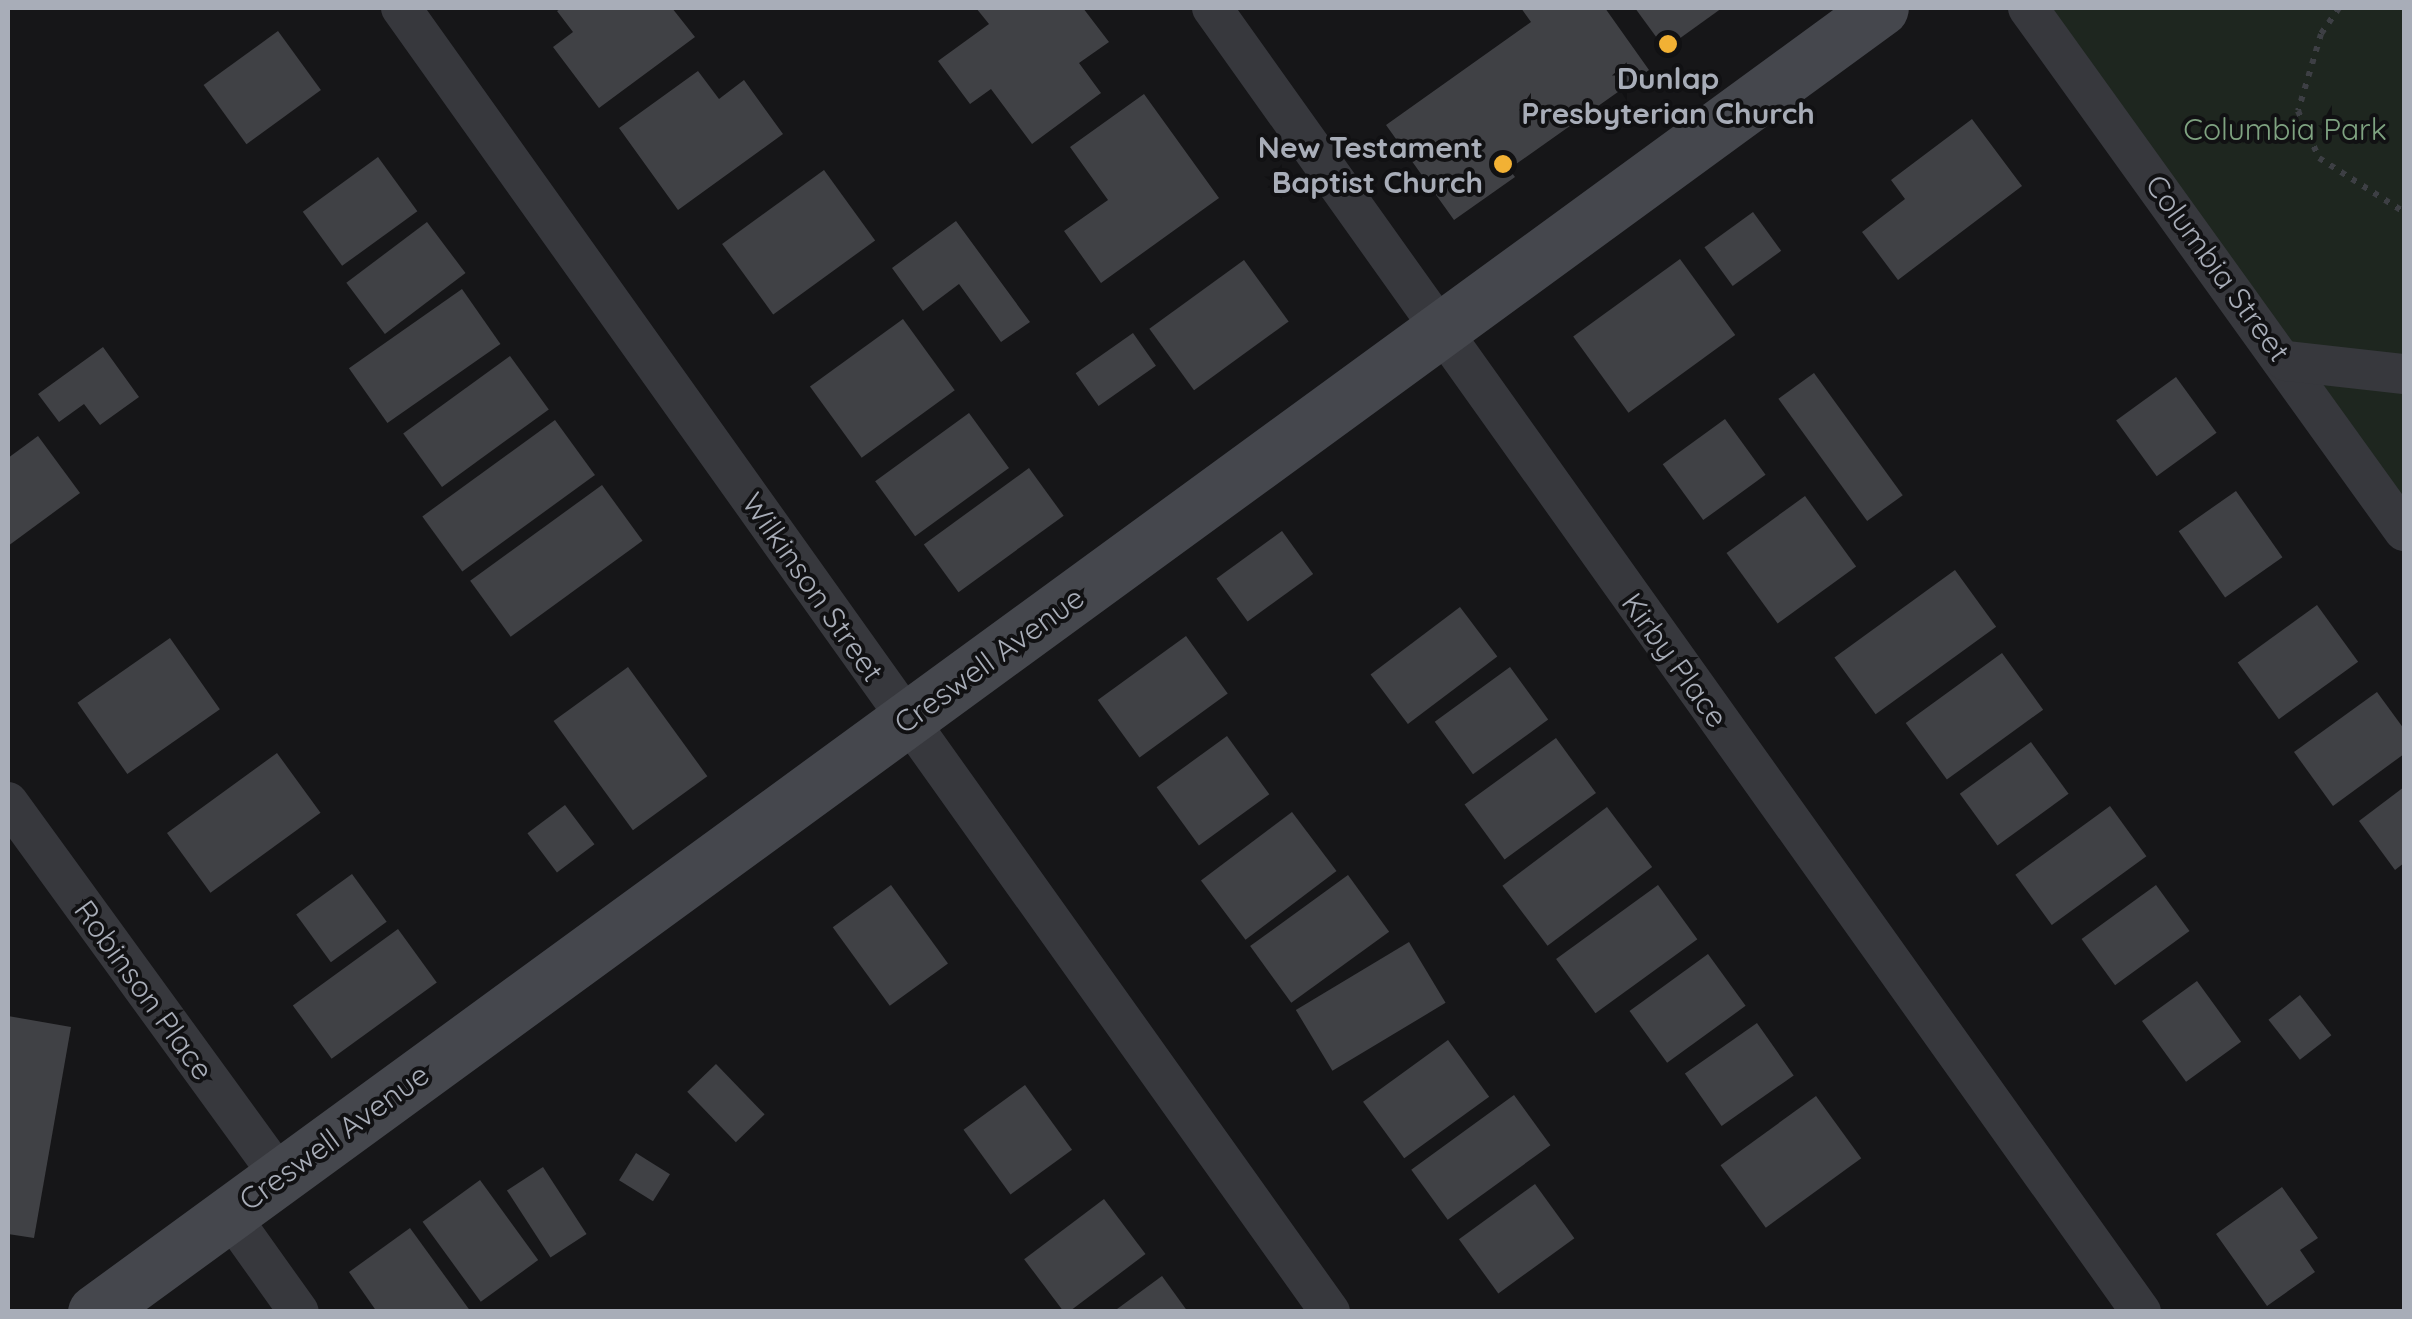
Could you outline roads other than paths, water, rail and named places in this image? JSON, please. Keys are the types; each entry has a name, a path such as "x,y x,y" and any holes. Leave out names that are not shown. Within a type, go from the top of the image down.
{"street":[{"name":"Wilkinson Street","path":"401,8 1330,1312"},
{"name":"Kirby Place","path":"1212,8 2141,1312"},
{"name":"Creswell Avenue","path":"95,1312 1881,8"},
{"name":"Columbia Street","path":"2028,8 2286,361 2404,531"},
{"path":"2286,361 2404,374"},
{"name":"Robinson Place","path":"8,802 280,1177"},
{"path":"229,1214 299,1312"}],"place":[{"name":"Dunlap Presbyterian Church","path":"1668,44"},
{"name":"New Testament Baptist Church","path":"1503,164"}],"park label":[{"name":"Columbia Park","path":"2285,129"}]}
